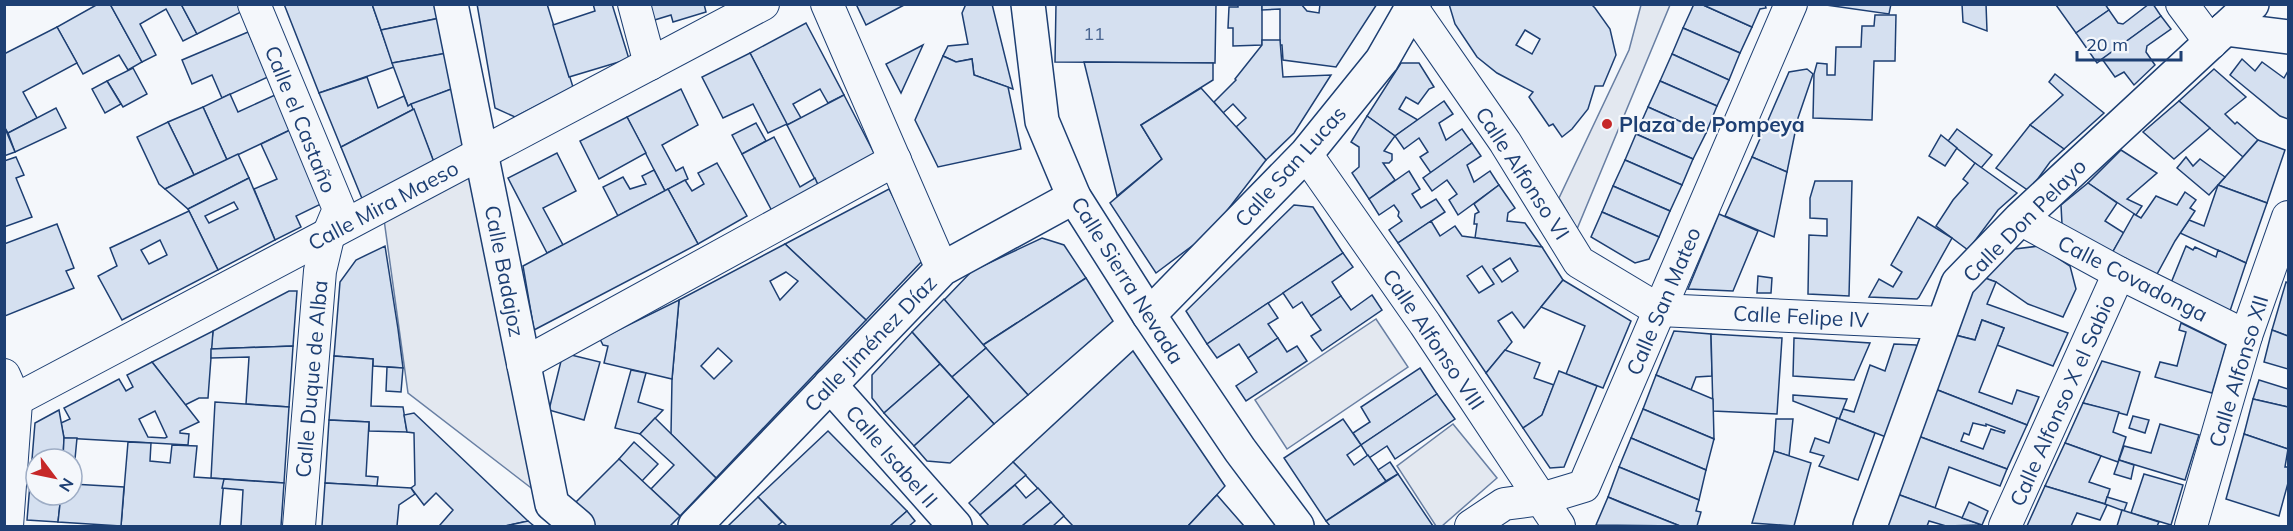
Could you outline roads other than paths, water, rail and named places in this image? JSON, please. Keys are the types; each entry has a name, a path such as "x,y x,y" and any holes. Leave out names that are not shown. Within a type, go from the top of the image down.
{"street":[{"name":"Calle el Castaño","path":"254,4 339,209 330,233"},
{"name":"Calle Badajoz","path":"451,4 552,504 578,526"},
{"path":"634,4 650,64"},
{"name":"Calle Mira Maeso","path":"8,394 330,233 763,4"},
{"path":"827,4 942,269"},
{"name":"Calle Sierra Nevada","path":"1028,4 1042,121 1074,197 1149,315 1240,450 1297,526"},
{"name":"Calle San Mateo","path":"1471,526 1504,504 1541,499 1584,486 1791,4"},
{"path":"2182,4 2218,36 2289,37"},
{"name":"Calle Don Pelayo","path":"1870,526 1958,283 2020,219 2252,4"},
{"name":"Calle Alfonso VI","path":"1413,6 1505,142 1579,262 1659,310"},
{"name":"Calle San Lucas","path":"1149,315 1306,154 1382,60 1413,6"},
{"name":"Calle Alfonso VIII","path":"1306,154 1425,324 1559,526"},
{"path":"524,364 895,160"},
{"name":"Calle Jiménez Díaz","path":"695,526 942,269 1074,197"},
{"name":"Calle Alfonso XII","path":"2191,526 2246,336 2289,217"},
{"name":"Calle Covadonga","path":"2020,219 2119,273 2246,336"},
{"name":"Calle Duque de Alba","path":"299,526 320,271 330,233"},
{"name":"Calle Alfonso X el Sabio","path":"2005,526 2119,273"},
{"name":"Calle Felipe IV","path":"1659,310 1942,323"},
{"name":"Calle Isabel II","path":"830,386 955,526"},
{"path":"7,526 8,394"}],"place":[{"name":"Plaza de Pompeya","path":"1607,124"}]}
